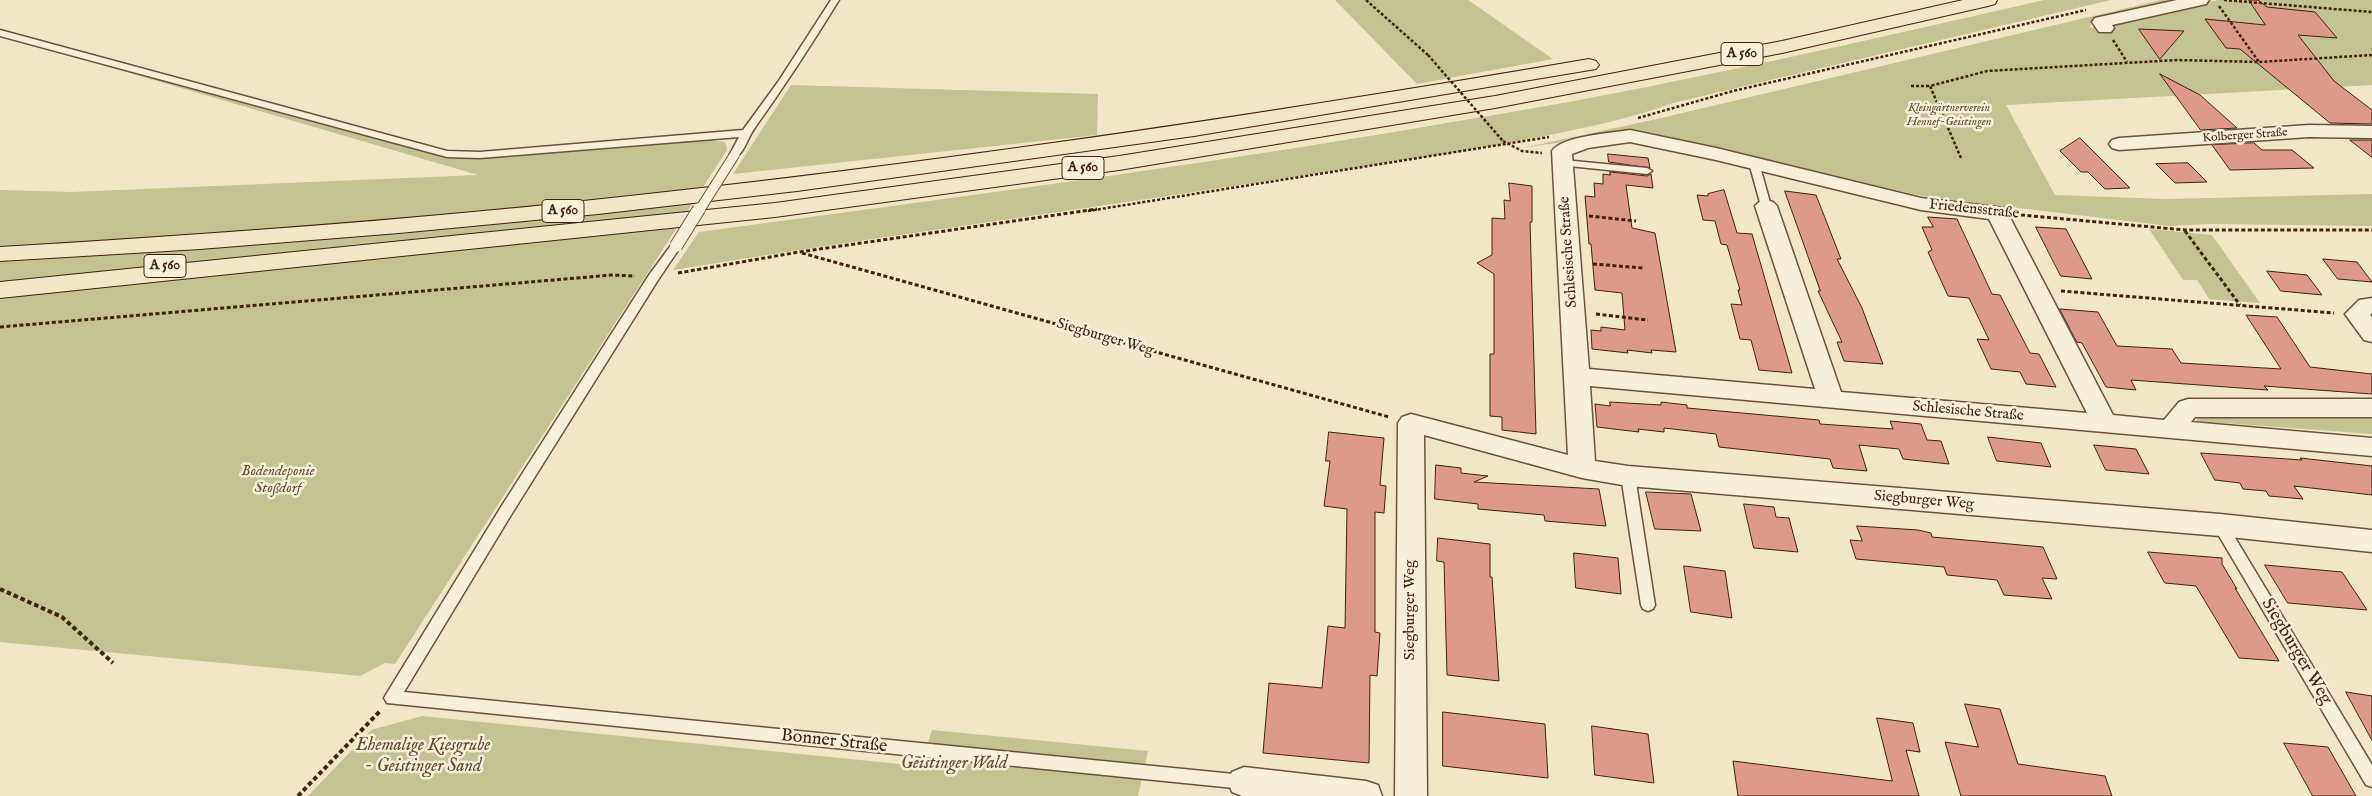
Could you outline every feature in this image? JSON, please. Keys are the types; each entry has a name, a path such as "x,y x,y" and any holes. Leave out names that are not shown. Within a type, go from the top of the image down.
{"highway":[{"path":"1802,23 1912,0"},
{"name":"A 560","path":"0,277 329,256 775,210 1119,163 1495,102 1782,47 1988,0"},
{"name":"A 560","path":"0,254 253,238 600,208 943,167 1298,114 1604,62"},
{"path":"0,236 253,238"},
{"path":"0,290 329,256"}],"street":[{"path":"2105,28 2101,22 2200,0"},
{"name":"Kolberger Straße","path":"2119,144 2149,144 2309,131 2372,132"},
{"name":"Friedensstraße","path":"1566,148 1630,136 1754,163 1921,204 1964,211 1997,213"},
{"name":"Schlesische Straße","path":"1566,148 1566,214 1582,468"},
{"path":"1766,206 1831,400"},
{"path":"1997,213 2104,424"},
{"path":"2364,310 2372,334"},
{"name":"Schlesische Straße","path":"1577,376 2372,447"},
{"path":"2170,430 2188,408 2372,408"},
{"name":"Siegburger Weg","path":"1411,796 1411,423 1582,468 1628,476 2220,525 2372,541"},
{"name":"Bonner Straße","path":"1244,782 1327,794 1366,796"}],"lane":[{"path":"392,698 506,511 653,278 676,246 735,154 746,133 782,83 835,0"},
{"path":"0,33 447,154 480,155 718,137 746,133"},
{"path":"1566,148 1647,171"},
{"path":"1754,163 1766,206"},
{"path":"1628,476 1648,605"},
{"name":"Siegburger Weg","path":"2220,525 2372,780"},
{"name":"Bonner Straße","path":"392,698 1244,782"}],"path":[{"path":"1366,0 1428,55 1509,146 1522,151 1566,148"},
{"path":"2259,62 2216,2 2224,0 2372,12"},
{"path":"1636,119 1733,91 2092,9"},
{"path":"2105,28 2127,63"},
{"path":"1911,86 1930,86 1988,71 2177,60 2259,62 2372,55"},
{"path":"1930,86 1962,158"},
{"path":"0,327 612,275 653,278 799,252 1170,199 1509,146 1566,148"},
{"name":"Friedensstraße","path":"1997,213 2184,230 2372,230"},
{"path":"1566,214 1636,221"},
{"path":"2184,230 2240,305"},
{"name":"Siegburger Weg","path":"799,252 1411,423"},
{"path":"1570,262 1643,268"},
{"path":"2035,289 2240,305 2364,310"},
{"path":"1573,312 1648,320"},
{"path":"0,589 62,617 113,663"},
{"path":"298,796 392,698"}],"green space":[{"path":"1335,0 1468,0 1553,59 1417,84"},
{"path":"2044,0 2111,0 1673,103 1612,121 1524,140 1256,183 673,270 699,232 1200,162 1500,114 1705,75"},
{"name":"Kleingärtnerverein Hennef-Geistingen","path":"2161,0 2190,0 2091,21 2090,28 2218,0 2372,0 2372,85 2006,105 2055,195 2166,199 2372,194 2372,226 2210,224 2169,226 1927,197 1633,132 1522,148 1657,119"},
{"name":"Bodendeponie Stoßdorf","path":"0,32 448,153 481,154 709,140 725,142 727,150 395,664 385,663 360,676 0,642 0,190 72,192 478,175 0,35"},
{"path":"791,85 1098,94 1097,135 733,174"},
{"path":"2149,229 2212,235 2260,303 2209,299 2197,280 2183,280"},
{"path":"2196,415 2372,416 2372,434 2197,421"},
{"name":"Ehemalige Kiesgrube - Geistinger Sand","path":"422,716 920,766 932,730 1148,751 1138,796 308,796 371,730"}],"building":[{"path":"2249,0 2258,0 2267,7 2315,12 2337,38 2298,35 2334,81 2372,110 2372,124 2330,123 2240,49 2226,48 2205,19 2265,25"},
{"path":"2139,29 2184,31 2160,59"},
{"path":"2160,74 2200,95 2237,128 2201,130"},
{"path":"2080,138 2130,188 2105,189 2088,172 2081,172 2060,151"},
{"path":"2350,140 2372,140 2372,157"},
{"path":"2254,143 2262,150 2292,150 2314,168 2230,170 2212,145"},
{"path":"1608,154 1648,158 1650,168 1609,162"},
{"path":"2188,163 2207,182 2175,183 2156,164"},
{"path":"1610,172 1647,176 1651,174 1653,188 1626,185 1632,228 1655,233 1676,352 1651,350 1652,353 1627,350 1628,353 1592,349 1591,330 1601,331 1601,327 1625,330 1622,293 1595,290 1591,244 1589,244 1585,196 1595,197 1594,183 1603,184 1603,174 1610,175"},
{"path":"1509,183 1532,186 1532,222 1530,222 1536,434 1502,430 1502,417 1490,416 1490,354 1494,354 1494,274 1477,263 1492,255 1492,218 1505,219 1504,200 1510,201"},
{"path":"1724,190 1737,233 1752,234 1792,373 1759,370 1751,340 1740,339 1731,304 1742,305 1738,290 1740,290 1727,245 1721,244 1715,221 1703,220 1697,195 1708,196 1708,194"},
{"path":"1785,191 1816,195 1841,259 1837,259 1862,308 1883,364 1844,361 1837,342 1842,342 1818,291 1820,291"},
{"path":"1928,217 1957,219 1992,294 2000,295 2030,353 2039,354 2056,387 2026,384 2020,372 1991,369 1977,339 1989,340 1969,298 1948,296 1928,252 1932,250 1922,227 1933,227"},
{"path":"2036,227 2066,229 2092,279 2061,276"},
{"path":"2323,259 2357,262 2372,282 2338,279"},
{"path":"2267,271 2307,275 2322,295 2281,291"},
{"path":"2060,309 2098,312 2117,346 2172,349 2181,363 2281,369 2246,315 2277,317 2310,367 2372,374 2372,394 2264,386 2268,390 2131,380 2136,390 2106,387 2082,343 2077,342"},
{"path":"1610,402 1661,405 1661,402 1687,405 1687,408 1819,420 1820,424 1893,429 1890,421 1921,424 1927,440 1941,441 1949,464 1903,459 1899,449 1859,445 1867,471 1833,468 1830,459 1719,447 1716,434 1664,428 1664,432 1638,429 1639,432 1597,427 1595,404 1610,406"},
{"path":"1329,432 1384,438 1380,485 1386,486 1384,513 1375,512 1375,632 1380,633 1377,676 1370,675 1369,763 1263,753 1269,683 1322,688 1328,626 1345,628 1347,509 1324,506 1330,461 1326,461"},
{"path":"1988,437 2041,443 2051,467 1997,461"},
{"path":"2094,445 2136,449 2149,474 2106,470"},
{"path":"2201,453 2302,460 2300,458 2372,466 2372,495 2294,486 2303,499 2269,496 2266,491 2243,489 2240,483 2215,480"},
{"path":"1436,465 1461,468 1461,473 1488,476 1474,482 1599,489 1606,526 1545,521 1544,515 1478,509 1478,504 1435,499"},
{"path":"1646,492 1691,494 1701,531 1655,529"},
{"path":"1744,504 1774,507 1776,517 1789,518 1798,552 1754,548"},
{"path":"1857,526 1918,530 1931,533 1932,537 2043,547 2057,579 2042,578 2052,599 2004,595 1997,580 1947,575 1944,567 1856,559 1850,540 1862,541"},
{"path":"1438,538 1490,544 1490,577 1492,577 1499,681 1447,675 1444,562 1437,561"},
{"path":"2148,552 2222,558 2222,564 2237,589 2235,588 2279,661 2239,658 2196,586 2165,583"},
{"path":"1574,553 1618,558 1621,594 1576,588"},
{"path":"2265,565 2342,572 2367,610 2288,603"},
{"path":"1684,566 1725,571 1732,618 1691,612"},
{"path":"2346,692 2372,696 2372,740"},
{"path":"1965,704 2000,709 2018,764 2105,776 2112,796 1961,796 1945,742 1978,747"},
{"path":"1443,712 1545,724 1548,778 1443,766"},
{"path":"1877,718 1913,723 1920,752 1906,750 1919,796 1738,796 1733,761 1892,781"},
{"path":"1592,726 1648,734 1654,783 1595,775"},
{"path":"2284,743 2328,747 2356,796 2313,796"}],"park label":[{"name":"Geistinger Wald","path":"954,764"}]}
